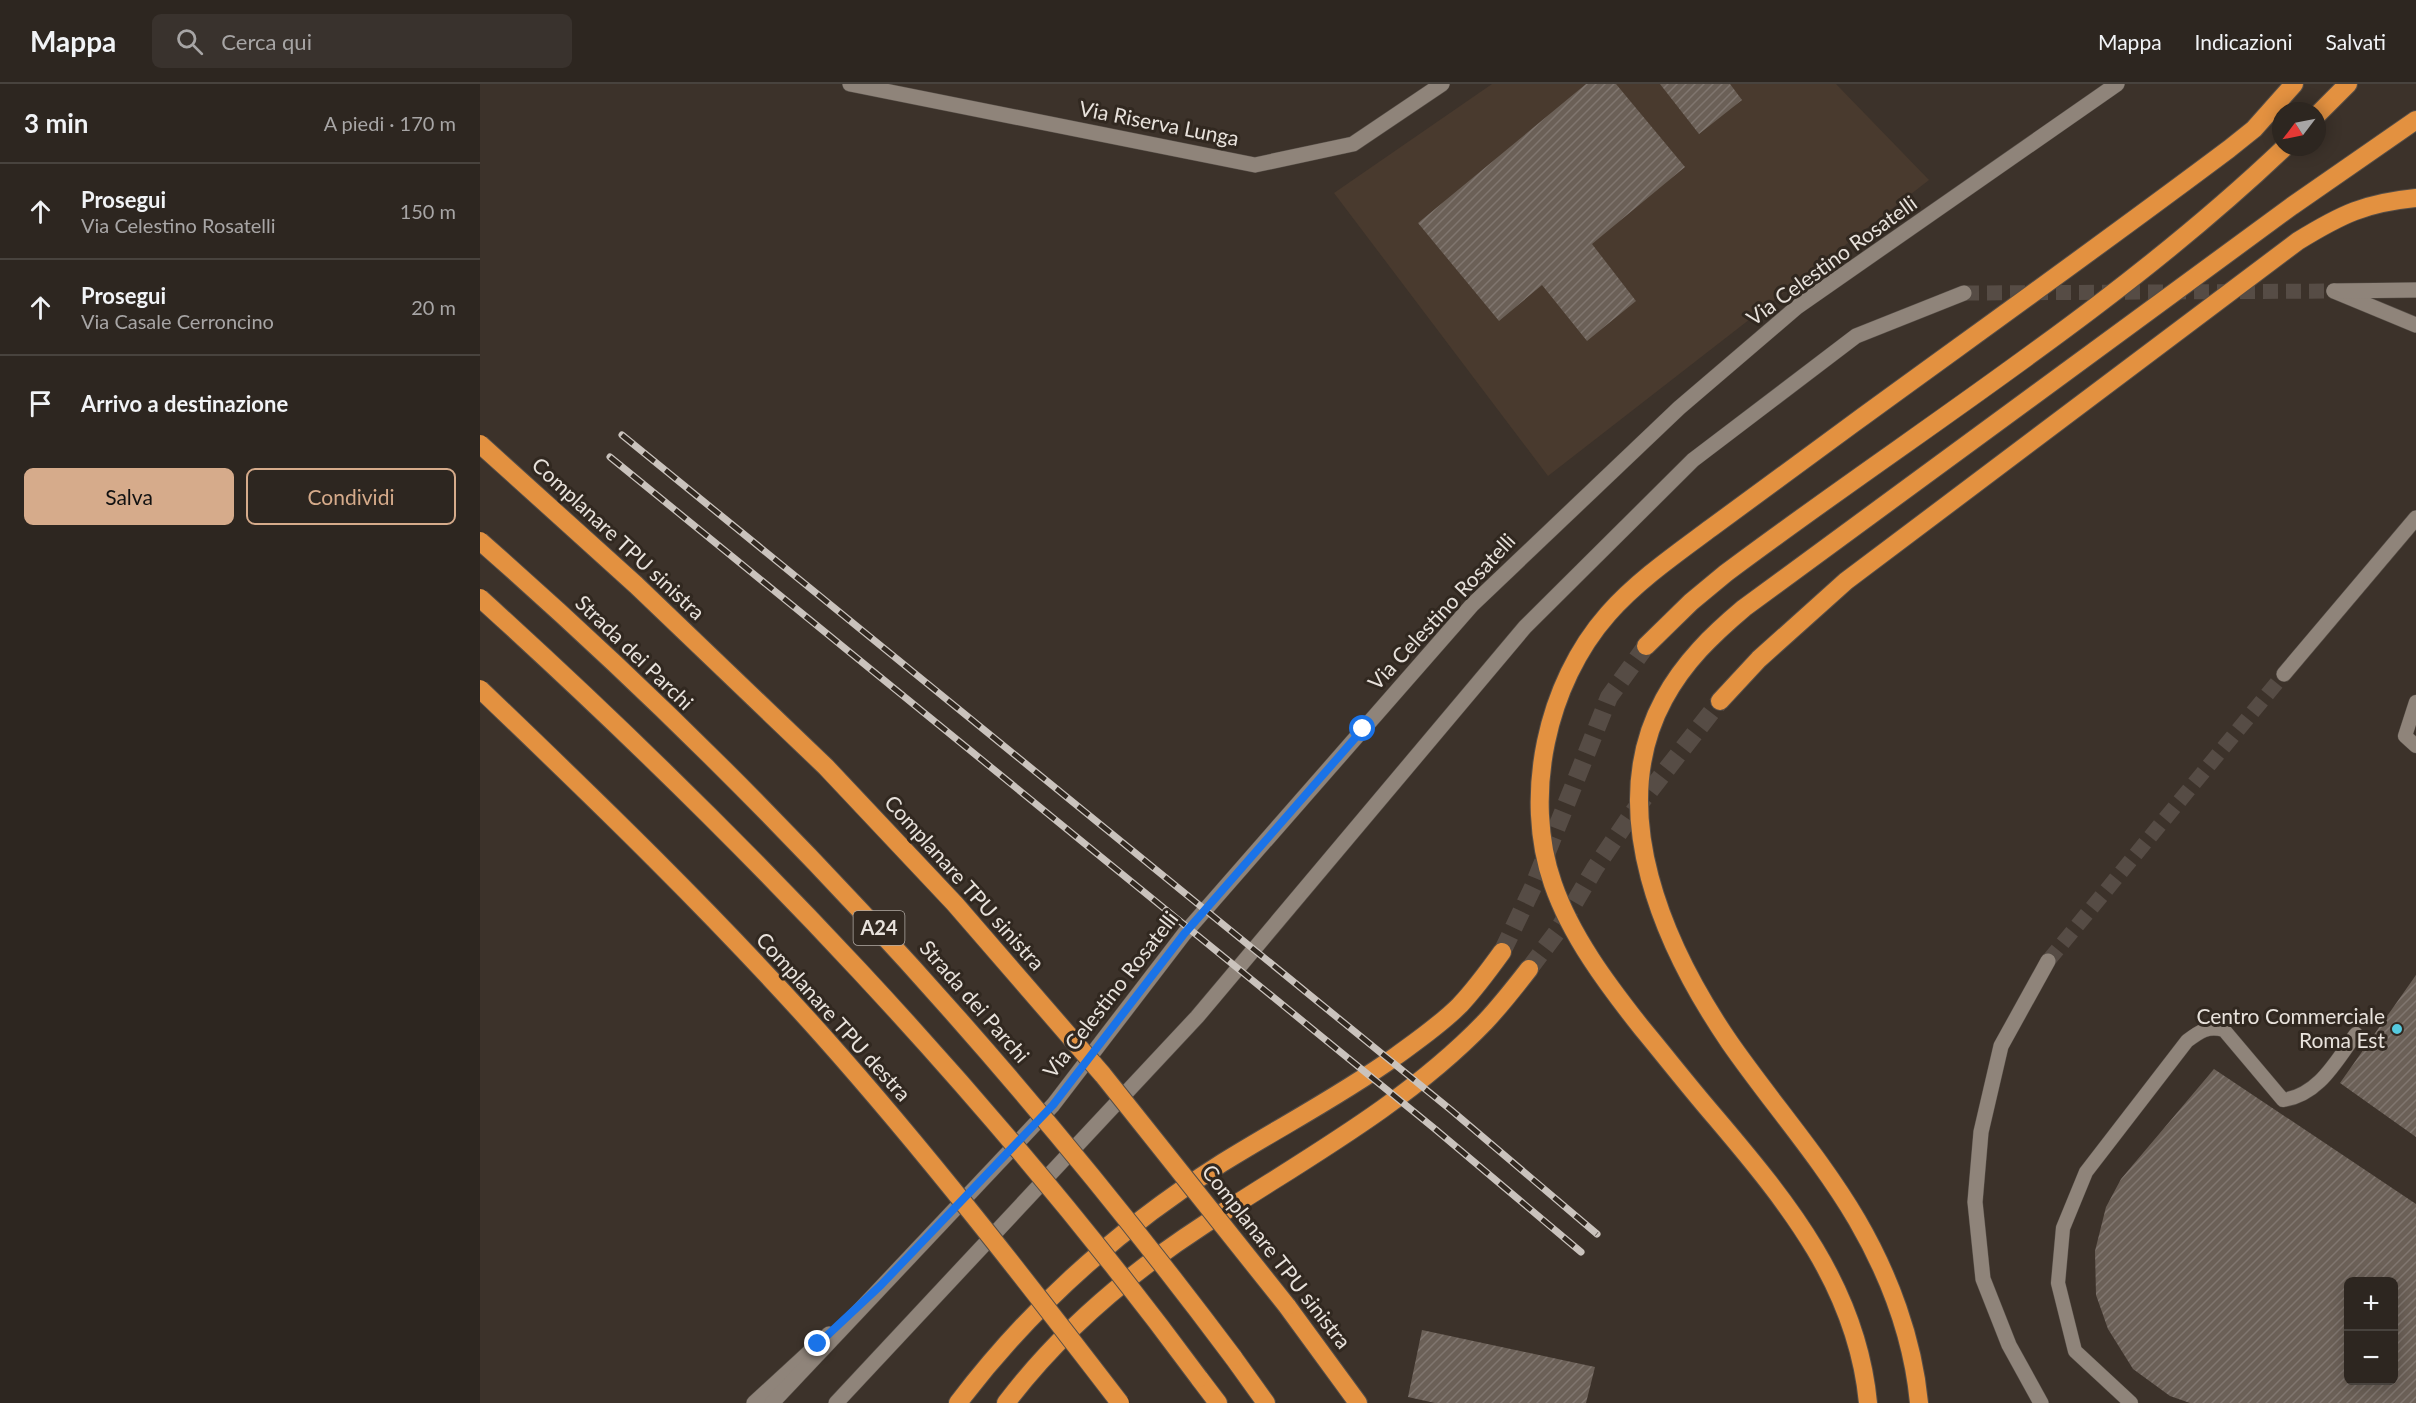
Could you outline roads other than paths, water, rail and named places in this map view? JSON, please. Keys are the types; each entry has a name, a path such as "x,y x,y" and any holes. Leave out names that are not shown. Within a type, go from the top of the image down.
{"highway":[{"path":"1868,1403 1860,1358 1849,1321 1835,1286 1806,1232 1770,1181 1625,1007 1580,940 1554,887 1544,852 1540,809 1542,773 1555,711 1572,666 1584,644 1608,613 1636,586 1802,460 2229,149 2254,129 2294,84"},
{"path":"2326,106 2348,84"},
{"path":"1919,1403 1911,1354 1902,1320 1866,1237 1828,1175 1718,1024 1687,970 1658,908 1646,865 1640,825 1641,777 1656,715 1672,685 1700,648 1744,608 2282,213 2416,120"},
{"path":"1646,646 1691,602 1726,573 1986,387 2138,273 2197,226 2275,156"},
{"path":"1720,701 1773,645 1846,581 2298,241 2339,216 2364,206 2416,198"},
{"name":"Complanare TPU sinistra","path":"480,444 636,585 826,767 947,895 1103,1075 1210,1207 1358,1403"},
{"name":"Strada dei Parchi","path":"480,541 632,680 770,816 875,925 980,1041 1051,1125 1147,1244 1266,1403"},
{"name":"A24","path":"480,598 772,876 877,988 998,1124 1073,1215 1218,1403"},
{"name":"Complanare TPU destra","path":"480,689 676,882 823,1036 927,1158 1120,1403"},
{"path":"958,1403 1006,1344 1045,1304 1110,1244 1154,1210 1221,1164 1341,1093 1419,1040 1460,1005 1502,952"},
{"path":"1006,1403 1051,1350 1135,1275 1205,1224 1373,1115 1447,1058 1486,1021 1529,969"}],"street":[{"name":"Via Riserva Lunga","path":"850,84 1255,165 1353,144 1442,84"},
{"name":"Via Celestino Rosatelli","path":"772,1403 1053,1105 1184,934 1472,605 1679,408 1797,308 2117,84"},
{"path":"2416,290 2334,291 2416,325"},
{"path":"836,1403 1197,1017 1525,627 1693,460 1856,336 1964,293"},
{"path":"2284,674 2416,518"},
{"path":"2041,1403 2009,1345 1983,1279 1975,1202 1981,1132 2001,1046 2048,961"},
{"path":"754,1403 881,1285"}],"lane":[{"path":"2416,702 2405,736 2416,746"},
{"path":"2131,1403 2075,1351 2058,1282 2063,1228 2086,1172 2187,1041 2201,1031 2212,1027 2224,1030 2283,1100 2293,1099 2316,1087 2356,1034"}],"tunnel":[{"path":"1964,293 2334,291"},
{"path":"1502,952 1533,887 1609,697 1646,646"},
{"path":"2048,961 2284,674"},
{"path":"1529,969 1557,932 1595,868 1634,811 1720,701"}],"railway":[{"path":"622,435 1451,1110 1597,1234"},
{"path":"610,457 1435,1129 1581,1252"}],"place":[{"name":"Centro Commerciale Roma Est","path":"2397,1029"}]}
